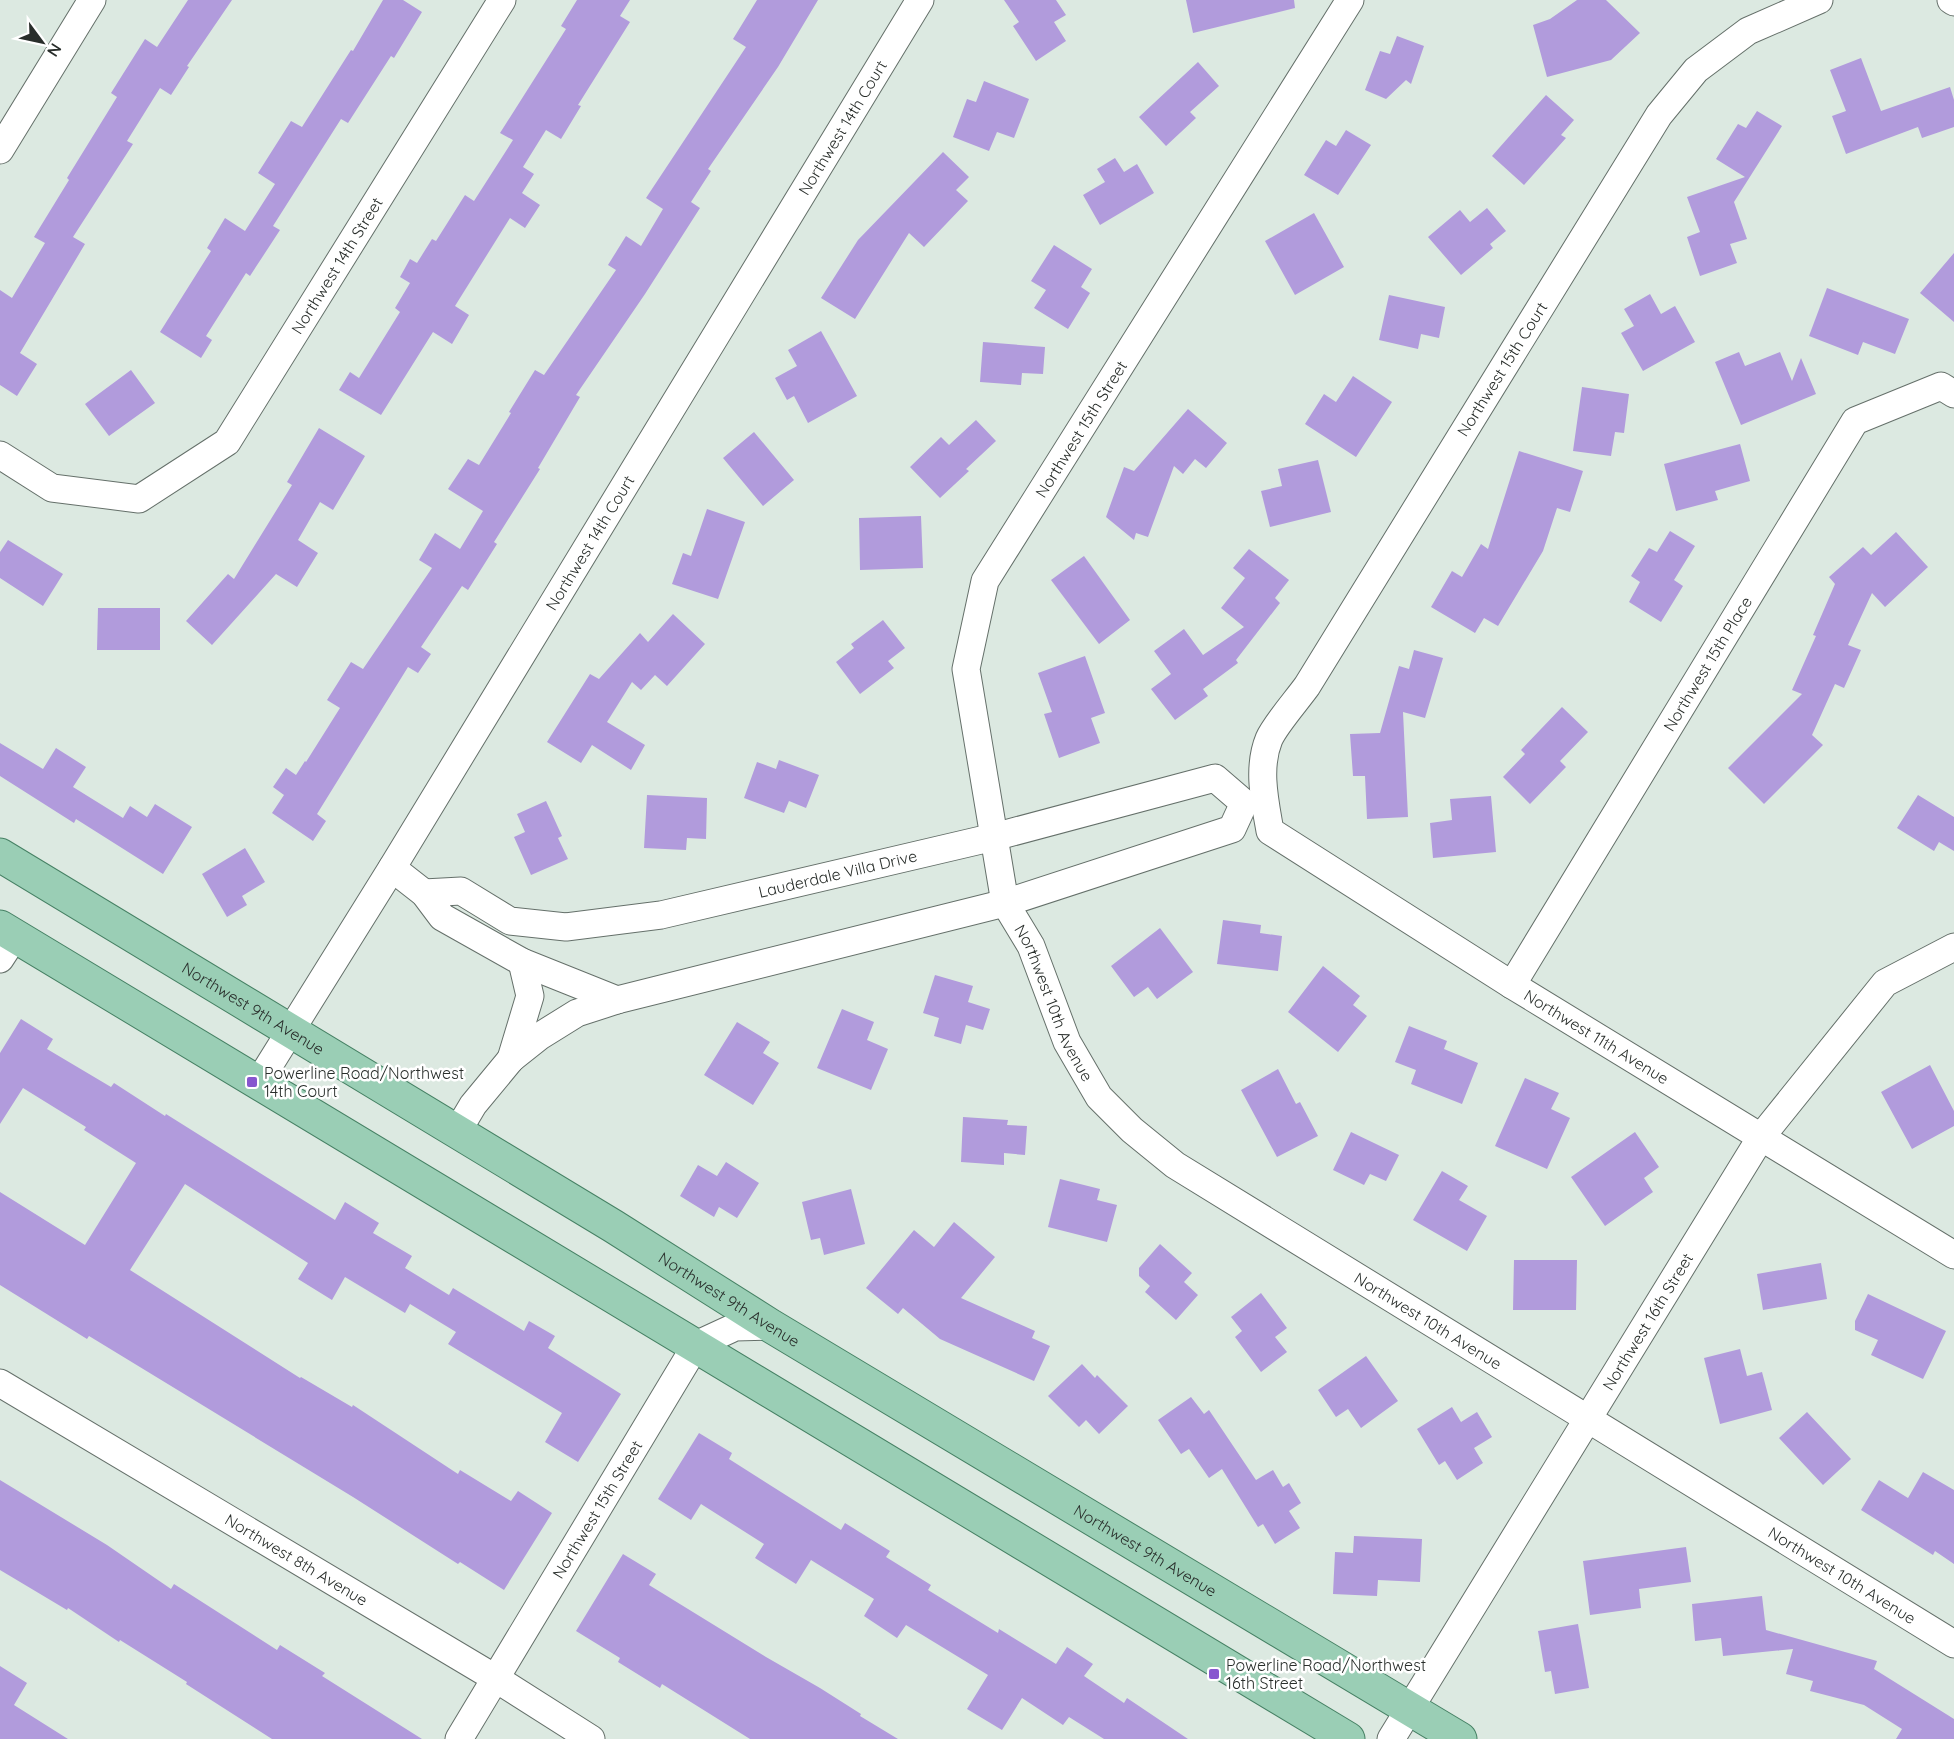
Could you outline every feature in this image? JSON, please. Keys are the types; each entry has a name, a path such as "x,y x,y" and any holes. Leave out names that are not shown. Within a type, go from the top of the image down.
{"main road":[{"name":"Northwest 9th Avenue","path":"0,855 613,1226 771,1326 1460,1739"},
{"path":"5,940 258,1083 1348,1739"}],"street":[{"path":"0,150 92,0"},
{"name":"Northwest 14th Street","path":"0,455 52,488 139,499 227,442 502,0"},
{"name":"Northwest 14th Court","path":"258,1083 392,868 920,0"},
{"name":"Northwest 15th Street","path":"1005,903 966,669 985,581 1350,0"},
{"name":"Northwest 15th Court","path":"1254,801 1269,739 1307,686 1659,115 1696,70 1748,31 1819,0"},
{"name":"Northwest 15th Place","path":"1512,986 1855,421 1947,390"},
{"name":"Lauderdale Villa Drive","path":"424,893 461,891 510,921 566,927 661,915 994,837 1215,778 1254,801"},
{"path":"457,1132 473,1105 511,1059 540,1036 577,1013 617,1000 1005,903 1232,829 1254,801"},
{"name":"Northwest 11th Avenue","path":"1254,801 1270,831 1512,986 1954,1255"},
{"path":"392,868 424,893 442,917 522,962 617,1000"},
{"name":"Northwest 10th Avenue","path":"1005,903 1031,946 1067,1042 1099,1097 1132,1130 1175,1165 1954,1644"},
{"name":"Northwest 16th Street","path":"1391,1739 1761,1137 1886,983 1954,947"},
{"path":"511,1059 530,996 522,962"},
{"path":"696,1345 735,1327 771,1326"},
{"name":"Northwest 15th Street","path":"459,1739 696,1345"},
{"name":"Northwest 8th Avenue","path":"0,1383 495,1678 591,1739"}],"building":[{"path":"188,0 232,0 187,66 189,67 171,95 160,88 127,141 133,144 73,237 85,244 20,353 37,364 17,396 0,385 0,290 12,298 45,243 34,237 117,97 111,93 145,39 157,47"},
{"path":"383,0 403,0 422,12 394,58 391,56 348,123 341,119 273,226 280,230 250,276 246,273 206,336 212,340 201,358 160,332 211,251 207,248 225,218 245,231 275,184 258,173 291,121 302,127 351,50 353,51"},
{"path":"577,0 630,0 620,16 630,22 578,105 581,106 561,139 546,130 523,167 534,174 522,193 540,205 525,228 510,218 455,306 469,315 452,344 433,332 381,415 339,390 350,372 359,378 400,312 395,308 410,283 400,277 410,259 417,263 432,239 436,241 465,195 474,201 513,140 500,133 566,29 561,26"},
{"path":"757,0 818,0 778,67 708,169 711,171 691,202 700,208 576,395 580,397 538,468 540,469 494,542 497,544 468,590 462,586 421,647 431,654 418,673 408,667 317,814 326,821 313,841 272,813 284,795 273,787 286,768 296,775 306,762 340,708 327,700 351,662 363,669 432,568 419,560 435,533 460,549 483,511 448,489 468,459 479,465 535,370 544,375 616,270 608,265 626,236 641,246 663,209 646,198 746,47 733,39"},
{"path":"1004,0 1056,0 1066,15 1054,22 1066,41 1036,61 1013,26 1019,22"},
{"path":"1186,0 1294,0 1295,8 1193,33"},
{"path":"1577,0 1606,0 1640,33 1611,60 1547,77 1533,25 1550,19"},
{"path":"1397,36 1424,46 1411,84 1406,80 1386,99 1365,90 1380,51 1390,54"},
{"path":"1861,58 1881,111 1950,87 1954,100 1954,127 1922,138 1918,127 1846,154 1832,116 1846,111 1830,70"},
{"path":"1198,62 1219,86 1190,112 1196,118 1166,146 1139,117"},
{"path":"984,81 1029,99 1014,138 997,132 989,151 953,137 967,99 976,102"},
{"path":"1546,95 1574,120 1561,135 1566,138 1524,185 1492,156"},
{"path":"1757,111 1782,126 1734,202 1747,239 1730,244 1737,263 1700,276 1687,237 1700,232 1687,197 1745,177 1716,159 1738,124 1746,128"},
{"path":"1346,130 1371,145 1338,195 1304,175 1326,140 1336,146"},
{"path":"943,152 969,177 956,190 968,201 924,247 909,233 855,319 821,298 858,240"},
{"path":"1115,158 1124,172 1137,164 1154,193 1100,225 1083,195 1105,182 1097,169"},
{"path":"1487,208 1506,231 1490,244 1493,248 1461,275 1428,237 1460,210 1470,222"},
{"path":"1314,213 1344,267 1295,295 1265,241"},
{"path":"1054,245 1092,269 1081,287 1090,293 1068,329 1034,308 1046,290 1031,281"},
{"path":"1954,253 1954,322 1920,293"},
{"path":"1827,288 1909,319 1895,354 1863,342 1858,355 1809,336"},
{"path":"1650,294 1661,314 1675,306 1695,342 1643,371 1621,333 1634,326 1624,309"},
{"path":"1389,295 1445,307 1439,338 1421,334 1418,349 1379,340"},
{"path":"821,331 857,396 808,423 794,396 787,400 775,378 797,366 788,350"},
{"path":"983,342 1045,347 1043,374 1022,373 1021,385 980,382"},
{"path":"1739,352 1745,366 1780,352 1792,381 1801,358 1816,394 1741,425 1715,362"},
{"path":"131,370 155,403 109,436 85,404"},
{"path":"1353,376 1392,402 1356,457 1305,424 1324,394 1336,402"},
{"path":"1582,387 1629,394 1624,433 1615,432 1611,456 1573,451"},
{"path":"1188,409 1227,443 1206,468 1195,459 1183,474 1174,466 1148,537 1136,533 1134,540 1106,517 1124,467 1134,471"},
{"path":"976,420 996,441 940,498 910,467 941,437 949,445"},
{"path":"319,428 365,456 333,510 320,502 298,540 318,553 297,587 276,574 212,645 186,621 228,574 234,579 292,485 287,482"},
{"path":"754,432 794,480 763,506 723,458"},
{"path":"1740,444 1750,481 1715,491 1718,500 1676,511 1664,464"},
{"path":"1519,451 1583,471 1570,512 1557,508 1543,551 1498,626 1484,618 1475,633 1431,607 1452,571 1462,577 1481,544 1488,549"},
{"path":"1318,460 1331,512 1270,527 1261,491 1282,486 1278,469"},
{"path":"707,509 745,522 718,599 672,584 683,553 691,556"},
{"path":"921,516 923,568 860,570 859,518"},
{"path":"1670,531 1695,546 1674,580 1683,586 1661,622 1629,602 1640,582 1631,576 1649,548 1657,552"},
{"path":"1896,532 1928,567 1885,607 1872,593 1848,645 1861,650 1844,688 1835,684 1812,735 1823,745 1764,804 1728,768 1802,694 1792,690 1816,636 1813,635 1835,584 1829,577 1863,547 1871,555"},
{"path":"8,540 63,574 43,606 0,578 0,552"},
{"path":"1249,549 1289,580 1275,598 1280,603 1236,660 1238,663 1203,689 1208,696 1175,720 1151,689 1171,674 1154,651 1184,629 1203,655 1244,627 1221,608 1245,578 1233,568"},
{"path":"1084,556 1130,620 1099,644 1051,580"},
{"path":"98,608 160,608 160,650 97,650"},
{"path":"673,614 705,644 667,686 655,675 641,690 632,682 607,722 645,745 631,770 592,745 581,763 547,742 590,674 599,679 640,633 648,642"},
{"path":"883,620 905,648 888,661 894,668 860,694 836,662 854,648 851,644"},
{"path":"1414,650 1443,658 1425,718 1403,712 1408,817 1367,819 1365,776 1353,776 1350,734 1380,733 1399,666 1409,669"},
{"path":"1085,656 1105,713 1091,718 1100,743 1059,758 1044,714 1052,712 1038,673"},
{"path":"1562,707 1588,732 1560,761 1566,767 1530,804 1503,777 1525,754 1521,750"},
{"path":"0,743 43,769 56,748 86,767 73,787 123,818 130,806 147,817 155,804 192,827 163,874 76,819 74,823 0,776"},
{"path":"779,760 819,775 806,808 789,801 784,813 744,798 757,762 776,769"},
{"path":"647,795 707,798 706,839 687,838 686,850 644,848"},
{"path":"1918,795 1954,817 1954,851 1939,842 1934,851 1897,828"},
{"path":"1491,796 1496,852 1433,858 1430,823 1452,820 1450,799"},
{"path":"546,801 562,836 558,838 568,859 531,875 514,837 525,832 517,814"},
{"path":"245,848 265,882 242,896 247,905 227,917 202,874"},
{"path":"1223,920 1261,925 1260,933 1282,936 1278,971 1217,964"},
{"path":"1160,928 1193,972 1157,999 1148,987 1134,997 1111,966"},
{"path":"1323,966 1360,996 1353,1005 1367,1016 1338,1052 1288,1012"},
{"path":"935,975 973,986 968,1002 990,1009 983,1030 966,1025 961,1044 934,1036 939,1018 923,1013"},
{"path":"842,1009 874,1022 867,1040 888,1049 871,1090 817,1068"},
{"path":"21,1019 53,1039 47,1049 111,1087 114,1083 335,1220 345,1202 379,1223 373,1233 412,1256 405,1268 449,1295 453,1288 524,1331 529,1321 555,1336 548,1348 621,1394 578,1462 545,1442 562,1413 448,1344 456,1332 410,1304 405,1313 345,1277 332,1300 298,1279 308,1263 185,1184 130,1270 300,1378 352,1407 353,1405 458,1474 460,1470 511,1501 518,1491 552,1513 504,1590 460,1562 458,1564 353,1497 89,1336 87,1339 0,1285 0,1192 85,1245 136,1163 84,1130 86,1127 23,1088 0,1124 0,1053"},
{"path":"737,1022 770,1042 763,1053 779,1063 753,1105 704,1075"},
{"path":"1409,1026 1447,1041 1444,1049 1478,1063 1462,1104 1411,1084 1416,1070 1395,1062"},
{"path":"1930,1065 1954,1111 1954,1126 1912,1149 1881,1092"},
{"path":"1278,1069 1296,1104 1300,1102 1318,1136 1277,1157 1241,1090"},
{"path":"1525,1078 1559,1093 1551,1109 1570,1118 1547,1169 1495,1146"},
{"path":"963,1117 1008,1120 1007,1125 1027,1126 1025,1155 1004,1153 1004,1165 961,1162"},
{"path":"1351,1132 1399,1155 1386,1181 1370,1174 1364,1185 1333,1170"},
{"path":"1635,1132 1659,1167 1644,1178 1653,1192 1605,1226 1571,1177"},
{"path":"726,1162 759,1183 737,1218 719,1207 714,1217 680,1196 698,1165 717,1176"},
{"path":"1442,1171 1468,1186 1459,1200 1487,1216 1467,1251 1413,1220"},
{"path":"1060,1179 1100,1189 1097,1200 1117,1205 1107,1242 1048,1227"},
{"path":"851,1189 865,1244 824,1255 820,1238 811,1240 802,1202"},
{"path":"954,1222 995,1257 961,1298 1035,1331 1032,1338 1050,1346 1034,1381 940,1339 903,1308 898,1314 866,1288 914,1230 934,1247"},
{"path":"1160,1244 1192,1273 1184,1282 1198,1295 1176,1320 1145,1292 1150,1286 1139,1276 1139,1268"},
{"path":"1514,1260 1577,1260 1576,1310 1513,1310"},
{"path":"1821,1263 1827,1299 1763,1310 1757,1274"},
{"path":"1261,1293 1287,1328 1275,1337 1287,1352 1261,1372 1235,1337 1242,1331 1231,1317"},
{"path":"1868,1294 1946,1331 1923,1379 1871,1355 1878,1340 1855,1330 1855,1321"},
{"path":"1740,1349 1747,1376 1762,1372 1772,1410 1720,1424 1704,1358"},
{"path":"1366,1356 1398,1401 1361,1428 1348,1409 1336,1417 1318,1390"},
{"path":"1082,1364 1095,1378 1097,1375 1128,1406 1099,1434 1086,1420 1079,1427 1048,1396"},
{"path":"1191,1397 1204,1414 1209,1410 1256,1480 1273,1470 1283,1487 1289,1483 1301,1503 1289,1511 1300,1528 1275,1544 1263,1524 1258,1527 1222,1469 1209,1478 1189,1449 1181,1454 1158,1420"},
{"path":"1452,1407 1461,1422 1477,1412 1492,1437 1474,1448 1483,1463 1457,1480 1445,1461 1439,1465 1417,1429"},
{"path":"1807,1412 1851,1459 1823,1485 1779,1438"},
{"path":"699,1433 732,1453 729,1459 841,1530 845,1523 890,1551 886,1557 931,1585 928,1590 998,1633 999,1629 1056,1664 1067,1647 1093,1664 1084,1676 1124,1703 1127,1698 1188,1739 1104,1739 1069,1717 1063,1725 1022,1698 1002,1730 967,1709 988,1675 906,1625 897,1638 864,1616 874,1599 811,1560 796,1584 755,1558 764,1544 701,1504 691,1520 658,1499"},
{"path":"1923,1472 1954,1490 1954,1564 1935,1551 1933,1555 1861,1510 1879,1480 1908,1498"},
{"path":"0,1480 107,1545 171,1589 174,1584 277,1650 280,1645 325,1673 322,1676 422,1739 272,1739 120,1640 119,1642 68,1608 67,1610 0,1570"},
{"path":"1354,1536 1422,1539 1420,1582 1378,1580 1377,1596 1333,1594 1335,1552 1353,1553"},
{"path":"1686,1547 1691,1582 1639,1589 1641,1608 1590,1615 1583,1561"},
{"path":"623,1554 656,1574 649,1585 820,1688 898,1739 750,1739 662,1684 660,1688 618,1662 620,1658 576,1631"},
{"path":"1762,1596 1766,1630 1877,1661 1874,1669 1954,1719 1954,1739 1896,1739 1902,1729 1864,1705 1810,1691 1813,1681 1786,1674 1793,1649 1723,1656 1721,1638 1695,1641 1692,1604"},
{"path":"1578,1624 1589,1688 1555,1694 1551,1671 1545,1672 1538,1631"},
{"path":"0,1666 27,1683 14,1705 68,1739 0,1739"}],"place":[{"name":"Powerline Road/Northwest 14th Court","path":"252,1082"},
{"name":"Powerline Road/Northwest 16th Street","path":"1214,1674"}]}
